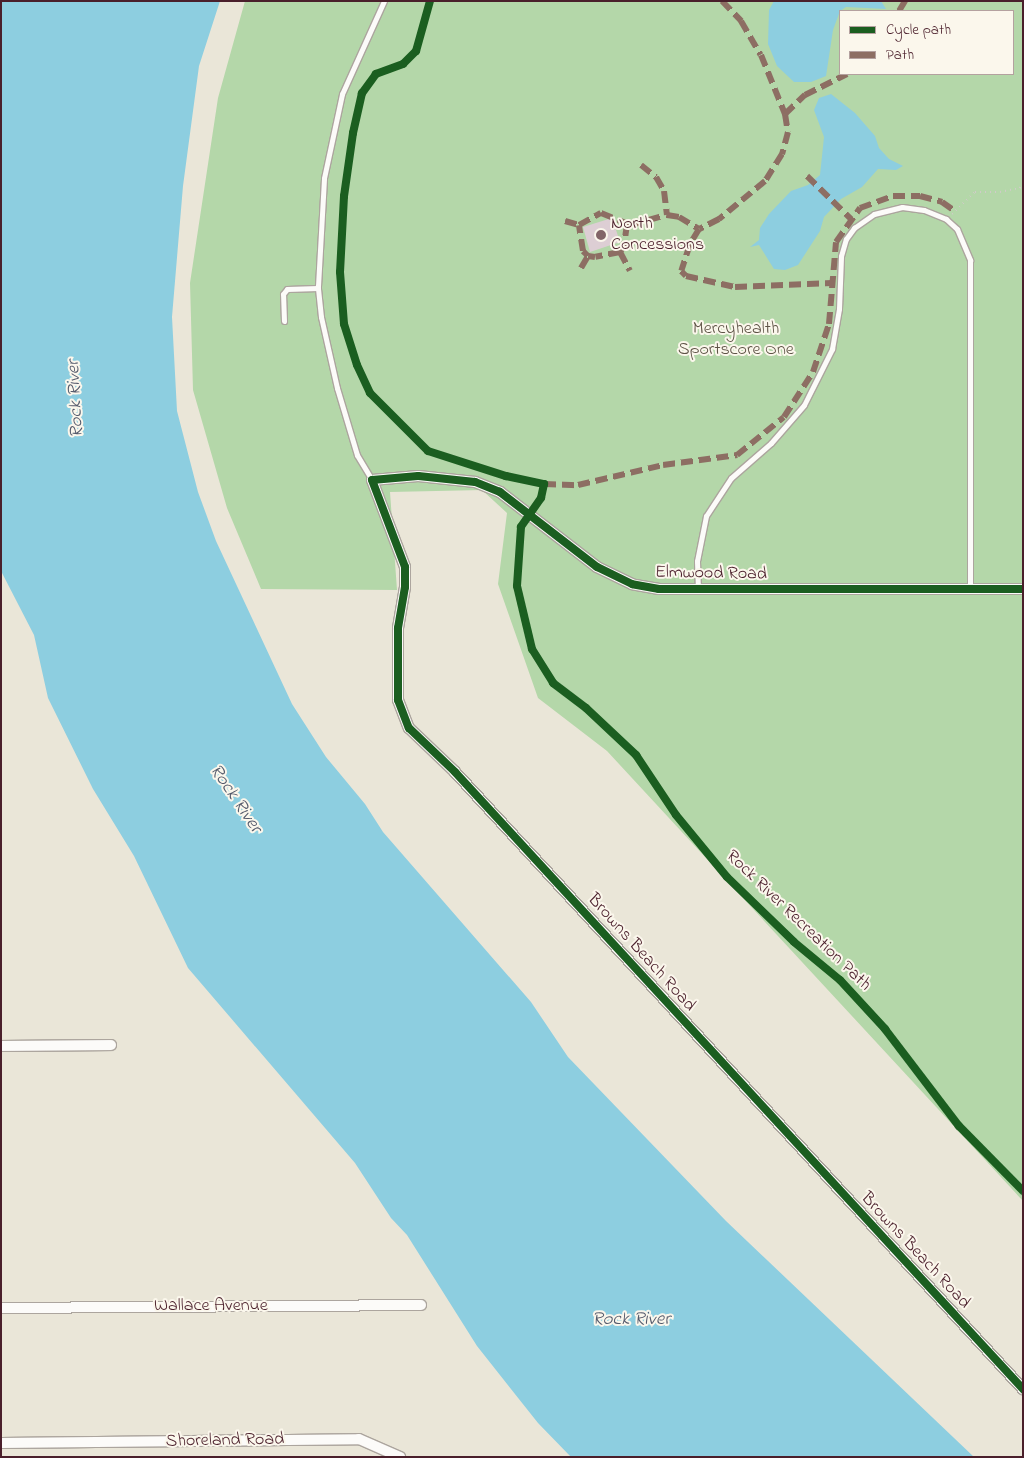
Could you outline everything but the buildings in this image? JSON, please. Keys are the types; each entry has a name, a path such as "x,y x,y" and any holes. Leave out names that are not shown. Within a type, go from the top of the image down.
{"street":[{"name":"Elmwood Road","path":"372,480 418,476 475,482 500,492 596,567 617,578 659,589 1023,589"},
{"name":"Browns Beach Road","path":"372,480 405,567 405,587 398,628 398,700 409,728 455,772 1023,1389"},
{"path":"1,1046 111,1044"},
{"name":"Wallace Avenue","path":"1,1308 421,1305"},
{"name":"Shoreland Road","path":"1,1443 359,1440 400,1457"}],"lane":[{"path":"372,480 357,455 337,388 321,318 318,288 324,178 342,94 384,1"},
{"path":"698,590 697,560 706,516 731,478 790,422 804,405 826,365 838,325 841,256 854,228 874,214 902,207 924,210 946,219 957,229 970,260 970,589"},
{"path":"284,321 284,294 287,289 318,288"}],"path":[{"path":"946,219 975,192 1000,192 1023,187"}],"green space":[{"name":"Mercyhealth Sportscore One","path":"245,1 1023,1 1023,1201 607,751 538,698 498,584 507,513 482,490 390,492 397,590 261,589 227,508 193,390 190,283 218,98"}],"water":[{"name":"Rock River","path":"1,1 220,1 199,66 183,186 172,317 177,411 198,492 216,541 292,704 326,757 365,804 383,832 531,1002 568,1057 726,1221 974,1457 571,1457 538,1423 477,1346 407,1235 391,1218 355,1163 188,968 134,856 93,789 48,698 34,635 1,571"},
{"path":"774,1 881,1 886,9 846,7 839,10 833,30 826,76 811,82 794,82 777,66 768,44 769,10"},
{"path":"831,94 855,113 875,136 879,148 889,159 903,166 896,170 878,169 862,187 841,199 824,217 820,231 798,265 785,270 774,269 759,245 750,247 759,240 760,228 769,214 791,191 808,185 820,175 824,137 814,110 819,98"}],"marked path":[{"path":"722,1 741,21 761,55 785,114 788,132 782,154 765,181 719,219 699,229 690,244 681,271 686,276 735,287 832,283"},
{"path":"900,10 905,1"},
{"path":"785,114 805,95 845,75"},
{"path":"641,165 656,177 664,191 667,215"},
{"path":"807,176 851,219"},
{"path":"544,484 578,485 663,465 737,455 784,417 813,372 829,324 836,242 860,208 893,196 920,196 942,202 955,211"},
{"path":"627,224 624,246 620,252 595,257 588,256 583,251 579,225 601,213 631,225 667,215 679,217 699,229"},
{"path":"565,221 579,225"},
{"path":"620,252 630,271"},
{"path":"581,268 588,256"}],"cycle path":[{"name":"Rock River Recreation Path","path":"430,1 416,51 403,64 376,74 362,93 353,133 344,196 340,272 344,324 357,365 370,393 428,451 506,476 544,484 541,498 521,527 517,586 532,649 553,683 586,708 636,755 676,815 727,877 794,942 840,980 885,1029 959,1126 1023,1191"},
{"path":"1023,589 659,589 632,584 597,567 500,492 475,482 418,476 372,480 405,567 405,587 398,628 398,700 409,728 455,772 1023,1389"}],"place":[{"name":"North Concessions","path":"601,235"}]}
